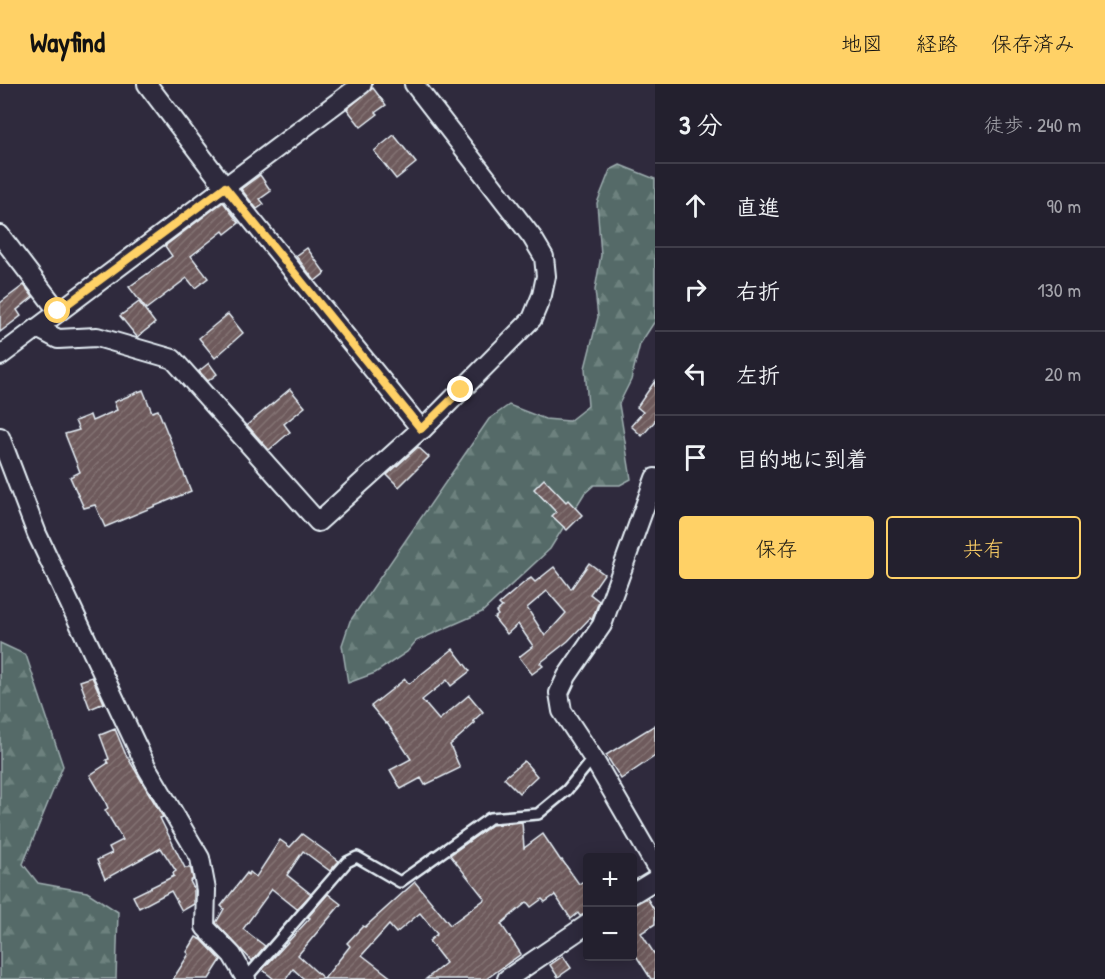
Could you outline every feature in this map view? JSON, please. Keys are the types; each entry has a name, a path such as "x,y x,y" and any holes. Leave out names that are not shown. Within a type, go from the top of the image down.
{"street":[{"path":"147,84 225,187 421,429"},
{"path":"0,356 362,84"},
{"path":"37,328 58,339 97,337 173,359 318,522 421,429 532,320 542,295 546,276 544,257 532,237 414,84"},
{"path":"0,235 58,311"},
{"path":"0,437 37,534 142,757 200,858 206,890 205,927 232,955 247,978"},
{"path":"655,478 602,625 567,676 559,693 562,711 593,758 655,865"},
{"path":"637,891 655,880"},
{"path":"507,979 583,927"}],"lane":[{"path":"247,978 347,862 357,857 400,882 490,818 538,814 567,790 593,758"}],"green space":[{"path":"620,165 655,179 655,321 640,344 631,380 619,404 631,479 620,485 594,485 584,494 550,549 482,612 416,641 407,652 375,673 348,683 342,645 350,621 489,419 509,405 545,419 569,421 588,406 585,368 598,317 595,290 601,255 597,203 610,170"},
{"path":"0,643 26,655 63,766 23,864 38,883 87,892 118,912 116,979 0,979"}],"building":[{"path":"373,88 386,105 361,127 347,109"},
{"path":"394,135 416,163 396,179 374,151"},
{"path":"260,175 271,191 260,199 264,204 257,209 241,189"},
{"path":"223,202 239,223 225,234 223,231 191,256 208,278 195,288 187,278 146,309 129,287 172,256 165,246"},
{"path":"307,248 325,273 315,281 296,256"},
{"path":"24,285 33,297 17,310 21,316 0,332 0,303"},
{"path":"139,302 155,323 137,337 120,316"},
{"path":"228,314 243,333 215,358 199,338"},
{"path":"209,363 217,374 208,381 199,371"},
{"path":"655,381 655,421 642,436 631,426 643,412 637,407"},
{"path":"290,389 305,407 284,424 290,432 269,450 247,425"},
{"path":"143,390 152,412 158,410 191,491 105,527 95,505 84,508 70,477 80,472 65,434 79,430 75,421 90,415 92,421 117,410 114,402"},
{"path":"418,447 429,457 399,487 387,475"},
{"path":"544,479 582,515 567,530 552,516 556,512 534,489"},
{"path":"589,563 604,574 590,594 599,601 592,620 590,618 568,641 540,663 543,666 532,674 519,657 533,646 518,624 507,634 494,618 498,615 496,612 502,607 499,604 526,581 531,578 535,582 554,567 571,589","holes":["547,591 566,613 545,636 527,608"]},
{"path":"453,649 470,671 451,686 447,680 422,700 439,720 469,695 483,712 473,721 475,723 450,745 460,768 425,785 421,778 401,789 390,770 411,759 387,723 371,706 405,679 409,684"},
{"path":"92,677 104,703 90,709 80,681"},
{"path":"655,725 655,756 621,779 606,755"},
{"path":"115,729 125,753 163,817 160,818 185,868 191,870 193,879 190,881 194,889 194,904 182,911 171,891 139,908 133,896 174,876 173,873 176,871 161,848 105,879 97,860 112,853 109,847 123,840 105,810 108,808 90,775 108,763 106,760 109,759 100,735"},
{"path":"524,761 537,776 519,793 504,778"},
{"path":"522,822 524,848 543,834 579,884 583,883 583,915 580,916 578,913 571,919 555,895 545,902 542,899 531,907 527,902 501,924 521,954 486,979 426,979 446,963 429,941 437,934 420,913 396,933 389,925 362,955 393,979 324,979 350,946 347,943 363,926 365,927 415,882 450,925 485,899 450,855 492,825"},
{"path":"302,834 339,861 330,871 303,851 287,875 311,894 297,909 272,889 243,929 265,946 252,961 216,923 224,909 221,906 247,873 248,875 250,872 256,877 280,840 290,847"},
{"path":"328,894 341,904 298,955 324,979 304,979 293,969 286,979 274,979 263,969 310,918 308,917"},
{"path":"647,898 655,911 655,924 641,933 655,955 655,979 651,979 637,957 637,903"},
{"path":"196,937 202,940 221,960 209,979 173,979 189,954 187,952"},
{"path":"563,956 571,968 558,977 550,965"}],"route":[{"path":"58,311 225,187 422,430 461,390"}]}
